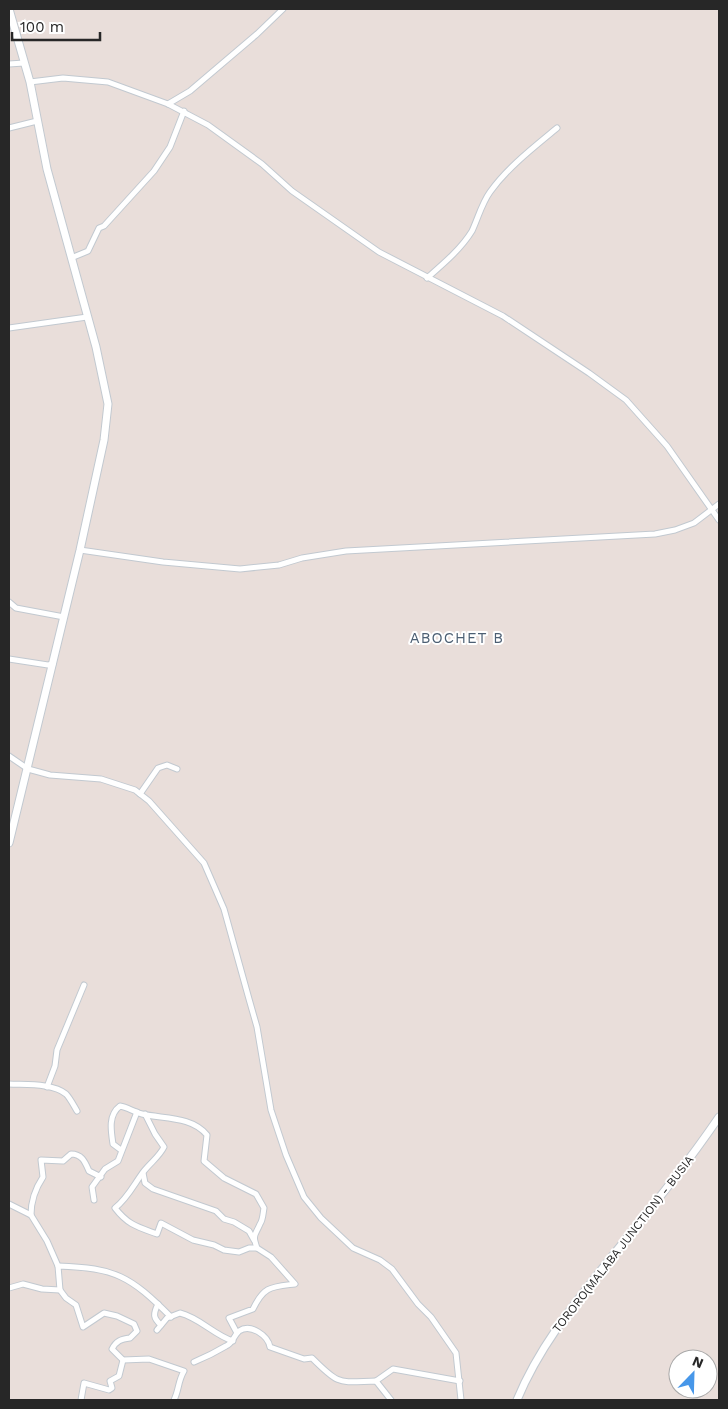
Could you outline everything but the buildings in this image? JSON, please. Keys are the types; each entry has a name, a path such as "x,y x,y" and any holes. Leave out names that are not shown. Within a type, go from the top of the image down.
{"main road":[{"path":"9,9 30,82 70,258 87,316 108,404 104,440 80,550 9,843"},
{"name":"TORORO(MALABA JUNCTION) - BUSIA","path":"517,1400 536,1362 561,1320 686,1165 719,1117"}],"street":[{"path":"168,104 190,92 283,9"},
{"path":"9,64 24,64"},
{"path":"30,82 63,78 108,82 168,104 208,125 262,164 292,191 379,252 503,316 626,400 667,446 719,520"},
{"path":"70,258 88,251 99,228 104,226 154,171 170,147 184,112"},
{"path":"9,128 38,121"},
{"path":"427,278 450,258 471,232 494,188 519,160 556,128"},
{"path":"9,328 87,316"},
{"path":"80,550 176,564 240,569 262,568 346,551 655,534 675,530 694,523 719,504"},
{"path":"9,602 16,608 64,617"},
{"path":"9,659 48,665 53,664"},
{"path":"9,756 28,768 50,775 114,782 140,794 204,863 216,887 257,1027 270,1110 304,1197 322,1218 353,1248 384,1263 398,1275 456,1353 461,1400"},
{"path":"140,794 158,768 167,765 177,769"},
{"path":"47,1087 55,1066 57,1050 84,986"},
{"path":"9,1084 47,1087 66,1094 77,1111"},
{"path":"121,1150 113,1144 111,1122 115,1110 122,1106 137,1112 173,1118 200,1126 207,1135 204,1160 224,1178 256,1194 264,1208 261,1224 255,1230 254,1240"},
{"path":"94,1200 92,1188 105,1169 118,1160 137,1112"},
{"path":"145,1114 155,1134 164,1146 159,1157 143,1173 123,1201 115,1208 129,1224 157,1234 161,1223 193,1240 214,1245 224,1250 238,1252 257,1248"},
{"path":"101,1177 89,1171 84,1159 76,1154 71,1154 63,1161 41,1160 43,1177 36,1188 35,1196 31,1202 31,1215 47,1241 58,1266 60,1290 66,1298 76,1305 83,1326 104,1313 117,1316 134,1324 137,1331 130,1338 122,1338 115,1343 112,1349 122,1360"},
{"path":"143,1173 145,1183 153,1189 216,1211 224,1219 234,1222 249,1231 257,1248 271,1257 295,1284 276,1286 266,1290 261,1293 253,1310 229,1318 237,1333"},
{"path":"9,1204 31,1215"},
{"path":"58,1266 99,1269 115,1273 139,1287 171,1316"},
{"path":"9,1288 23,1284 42,1289 60,1290"},
{"path":"158,1304 154,1313 155,1319 162,1325"},
{"path":"157,1330 171,1316 180,1313 199,1320 226,1339 233,1341"},
{"path":"194,1362 213,1354 233,1341 237,1333 248,1329 269,1340 270,1347 304,1359 312,1358 335,1380 346,1383 376,1381 393,1370 460,1381"},
{"path":"122,1360 149,1358 184,1371 178,1380 179,1388 174,1400"},
{"path":"81,1400 84,1383 109,1390 112,1388 110,1381 119,1376 122,1360"},
{"path":"376,1381 391,1400"}],"district":[{"name":"ABOCHET B","path":"457,638"}]}
